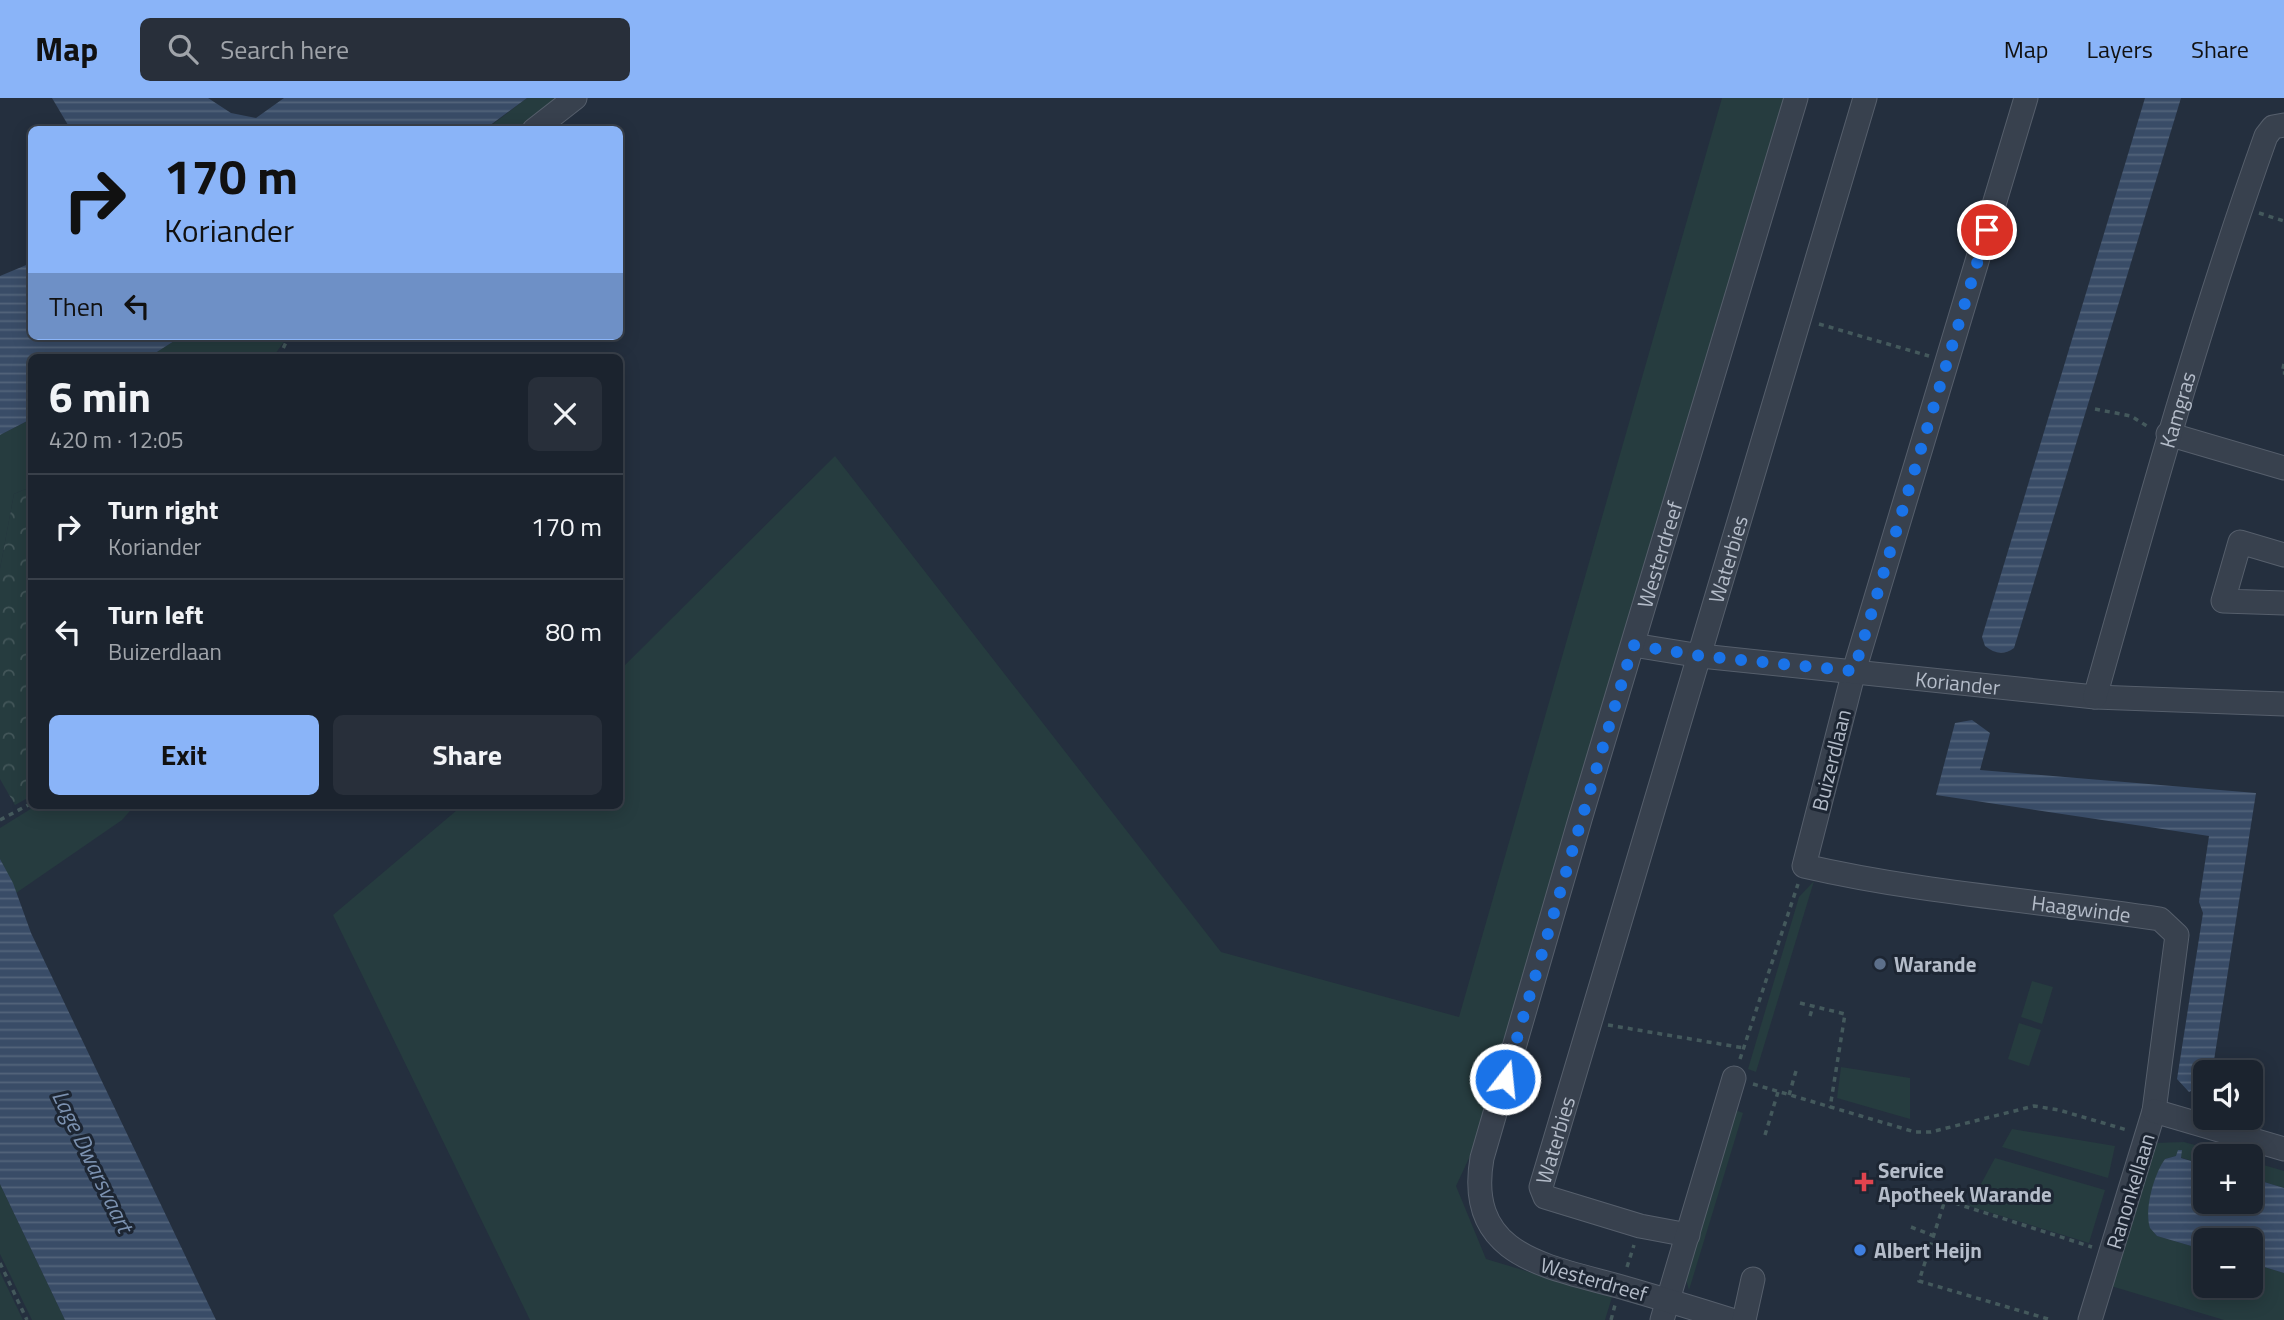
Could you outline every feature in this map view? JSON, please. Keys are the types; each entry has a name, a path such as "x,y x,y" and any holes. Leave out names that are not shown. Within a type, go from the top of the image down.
{"street":[{"path":"539,126 575,98"},
{"name":"Westerdreef","path":"1665,1310 1524,1258 1495,1231 1481,1201 1479,1187 1482,1158 1796,98"},
{"name":"Waterbies","path":"1688,1235 1640,1226 1545,1197 1541,1187 1865,98"},
{"name":"Buizerdlaan","path":"1804,866 1854,671 2026,98"},
{"name":"Kamgras","path":"2095,696 2169,432 2241,207 2266,136 2278,126"},
{"path":"2169,432 2284,468"},
{"path":"2284,555 2240,541 2223,601 2284,603"},
{"name":"Koriander","path":"1633,645 1701,656 2095,696 2284,704"},
{"name":"Haagwinde","path":"1804,866 1914,888 1952,890 2160,919 2177,935 2154,1111"},
{"path":"1731,1320 1665,1310 1734,1078"},
{"name":"Ranonkellaan","path":"2090,1320 2154,1111 2284,1149"},
{"path":"1744,1320 1753,1279"}],"path":[{"path":"1800,319 1948,362"},
{"path":"2284,365 2284,373"},
{"path":"2095,409 2131,416 2146,427 2169,432"},
{"path":"0,820 28,805"},
{"path":"1804,866 1734,1078 1915,1132 1931,1132 2034,1106 2059,1110 2146,1136"},
{"path":"1800,1003 1845,1014 1830,1108"},
{"path":"1811,1016 1813,1006"},
{"path":"1592,1022 1744,1048"},
{"path":"1789,1095 1796,1070"},
{"path":"1765,1135 1778,1092"},
{"path":"2048,1319 1919,1281 1945,1200 2111,1252"},
{"path":"1911,1227 1934,1236"},
{"path":"0,1263 27,1320"},
{"path":"1611,1320 1613,1313"}],"green space":[{"path":"527,98 566,98 530,126 490,126"},
{"path":"1722,98 1785,98 1477,1141 1456,1186 1486,1259 1612,1297 1605,1320 530,1320 333,915 458,809 623,809 623,667 835,456 1221,952 1459,1017"},
{"path":"176,340 285,340 275,354 154,354"},
{"path":"28,421 28,488 14,494 0,569 0,435"},
{"path":"28,488 28,798 15,805 0,779 0,569 14,494"},
{"path":"31,809 132,809 122,820 16,893 0,859 0,828"},
{"path":"1814,881 1756,1072 1748,1069 1799,897"},
{"path":"2032,981 2053,987 2042,1024 2021,1017"},
{"path":"2019,1023 2041,1030 2029,1066 2008,1059"},
{"path":"1841,1067 1910,1078 1910,1119 1837,1098"},
{"path":"1735,1110 1743,1113 1689,1290 1685,1276"},
{"path":"2012,1129 2115,1146 2108,1178 2002,1147"},
{"path":"2184,1142 2193,1144 2193,1161 2176,1156 2165,1159 2151,1201 2150,1228 2157,1236 2193,1246 2193,1298 2263,1298 2263,1267 2284,1273 2284,1320 2224,1320 2111,1286 2155,1143"},
{"path":"1995,1158 2105,1190 2089,1243 1969,1206"},
{"path":"2263,1165 2284,1171 2284,1188 2263,1182"},
{"path":"0,1184 65,1320 32,1320 0,1254"},
{"path":"0,1272 23,1320 0,1320"}],"water":[{"path":"52,98 208,98 231,113 256,118 284,98 527,98 489,126 69,126"},
{"path":"2145,98 2181,98 2014,648 2002,653 1995,652 1985,646 1982,637"},
{"path":"28,264 28,340 176,340 154,354 28,354 28,421 0,435 0,276"},
{"path":"1972,720 1990,733 1980,770 2256,793 2214,1060 2193,1060 2193,1090 2189,1092 2177,1079 2203,913 2199,902 2209,836 1936,795 1955,723"},
{"name":"Lage Dwarsvaart","path":"0,859 13,883 31,933 216,1320 65,1320 0,1184"},
{"path":"2178,1150 2182,1150 2181,1158 2193,1162 2193,1214 2263,1214 2263,1182 2284,1188 2284,1273 2263,1267 2263,1228 2193,1228 2193,1246 2157,1236 2150,1228 2148,1220 2149,1202 2165,1159 2176,1156"}],"place":[{"name":"Warande","path":"1880,964"},
{"name":"Service Apotheek Warande","path":"1864,1182"},
{"name":"Albert Heijn","path":"1860,1250"}],"route":[{"path":"1505,1079 1633,645 1701,656 1854,671 1987,230"}]}
